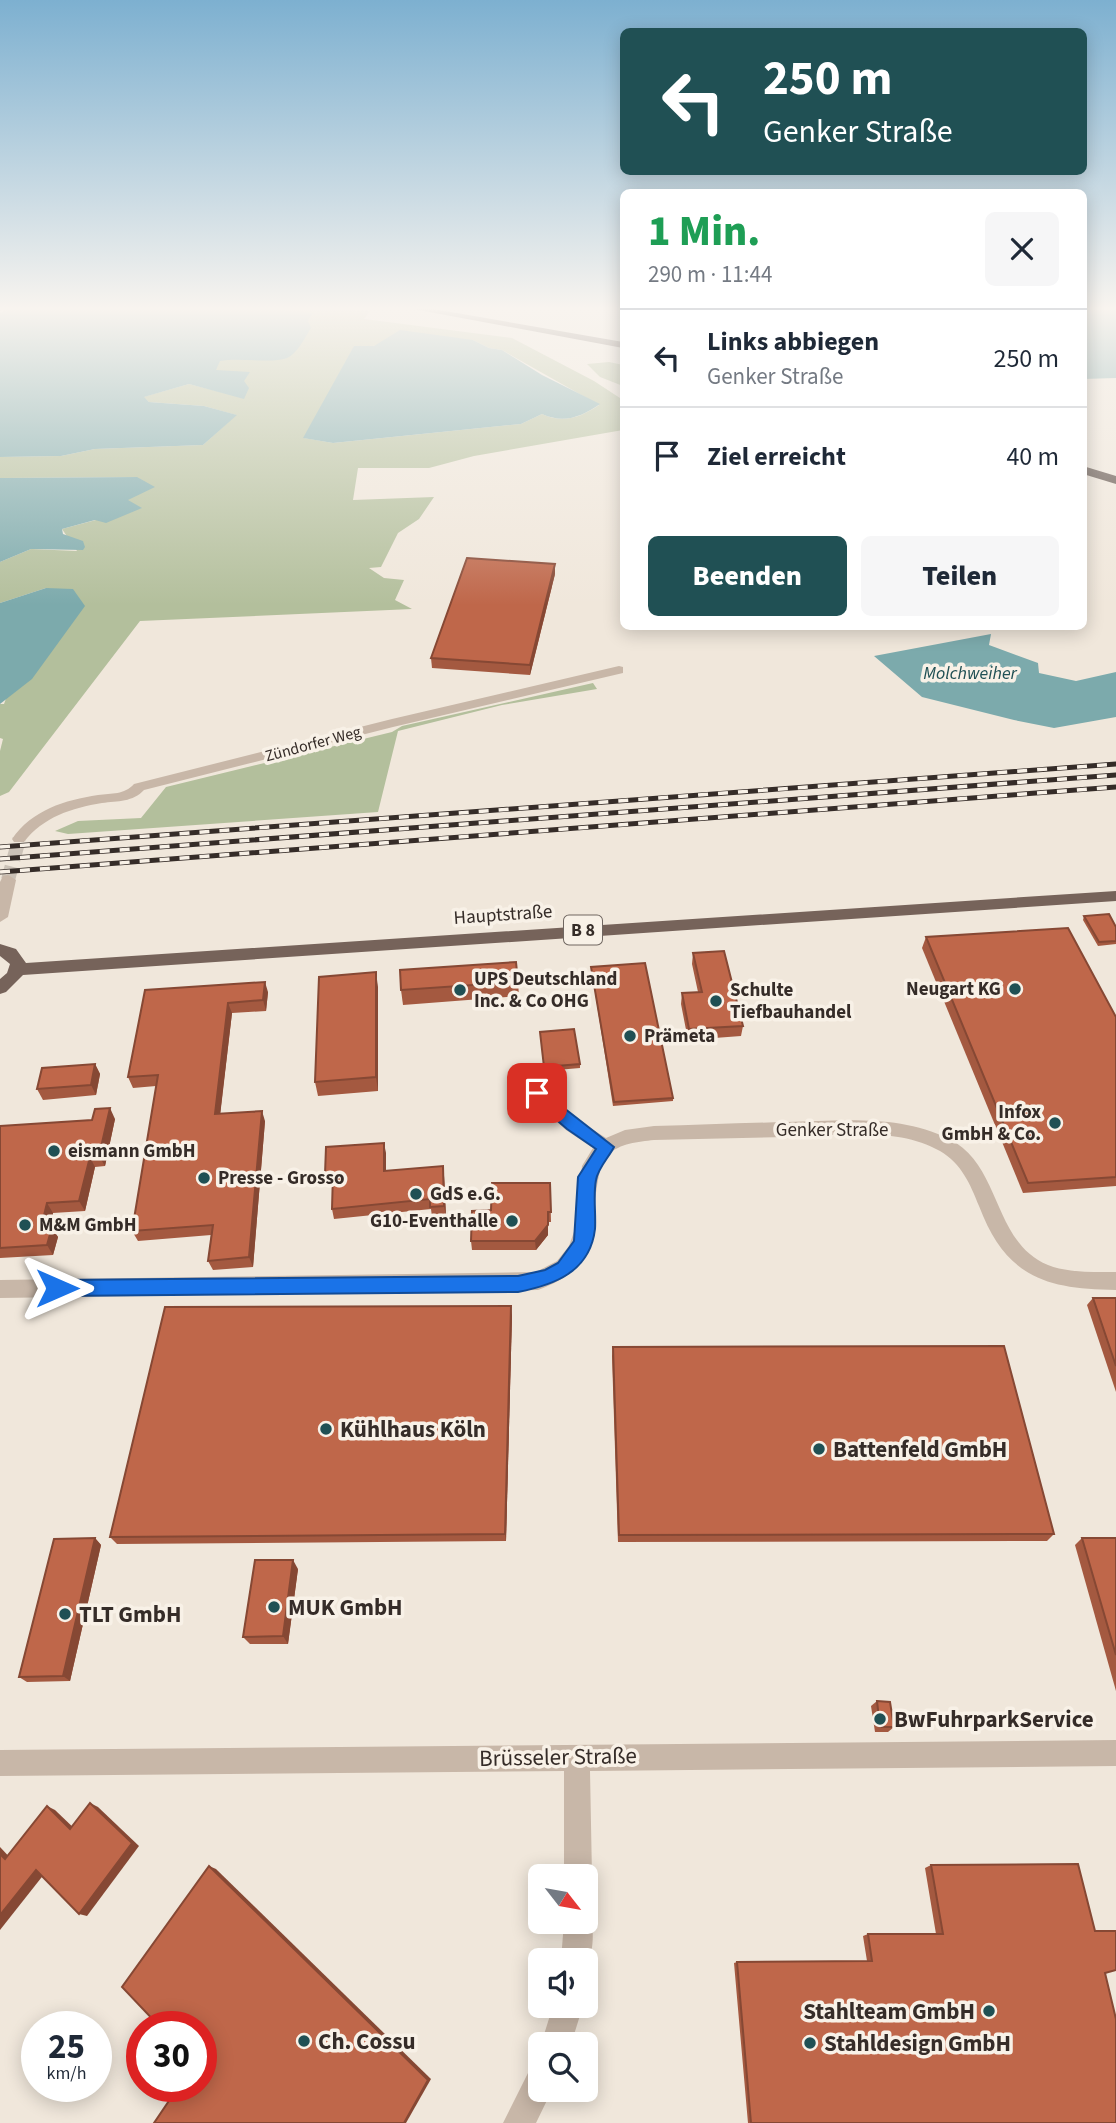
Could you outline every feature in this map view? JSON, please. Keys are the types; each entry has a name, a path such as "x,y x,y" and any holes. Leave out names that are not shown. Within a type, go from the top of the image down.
{"highway":[{"path":"1087,464 1116,473"},
{"path":"1087,471 1116,480"}],"main road":[{"name":"Hauptstraße","path":"18,969 1116,896"},
{"path":"0,950 16,957 18,969 0,988"}],"street":[{"name":"Zündorfer Weg","path":"19,839 24,830 44,816 86,803 132,794 139,787 392,723 619,670"},
{"path":"0,917 8,880"},
{"path":"0,1289 538,1281 565,1269 582,1244 586,1230 587,1177 606,1147 572,1125 537,1093"},
{"name":"Genker Straße","path":"606,1147 621,1138 654,1133 799,1129 862,1128 933,1139 966,1161 1004,1240 1027,1263 1051,1277 1074,1281 1116,1281"},
{"name":"Brüsseler Straße","path":"0,1763 1116,1753"},
{"path":"577,1757 578,1864"},
{"path":"519,2123 530,2102"}],"green space":[{"path":"208,407 321,407 304,438 333,443 521,424 542,414 565,419 596,407 620,407 620,431 474,456 429,468 358,468 353,500 434,497 419,519 398,533 381,567 369,568 384,578 404,580 395,600 412,609 140,621 9,792 0,796 0,751 3,739 0,738 0,704 4,704 46,588 0,603 0,562 31,549 77,551 62,529 141,508 127,501 137,477 0,478 0,457 61,456 95,449 203,445 236,415"},
{"path":"593,683 597,689 502,705 398,731 378,812 68,834 55,831 78,821 141,818 166,787 392,732 402,726"}],"water":[{"path":"0,407 208,407 237,415 203,445 95,449 61,456 0,457"},
{"path":"320,407 595,407 572,418 542,414 521,424 333,443 303,438"},
{"path":"137,477 155,487 128,500 142,508 106,523 95,520 62,529 63,534 83,541 83,550 31,549 0,562 0,478"},
{"path":"46,588 73,589 85,606 32,679 0,704 0,603"},
{"name":"Molchweiher","path":"991,634 989,645 1038,663 1039,673 1076,681 1116,672 1116,717 1054,728 922,697 874,656"}],"building":[{"path":"467,558 555,564 530,665 431,658"},
{"path":"1109,914 1116,927 1116,941 1099,942 1084,916"},
{"path":"1068,928 1116,1017 1116,1177 1028,1183 926,937"},
{"name":"Schulte Tiefbauhandel","path":"724,951 743,1026 689,1029 682,993 702,992 693,953"},
{"path":"516,962 518,982 401,990 400,970"},
{"name":"Prämeta","path":"645,963 673,1098 614,1102 591,967"},
{"path":"376,972 376,1077 315,1082 319,977"},
{"name":"Presse - Grosso","path":"265,982 263,1000 228,1003 215,1114 262,1111 249,1257 208,1261 213,1225 132,1231 158,1075 128,1077 145,990"},
{"path":"574,1029 580,1064 544,1067 540,1032"},
{"path":"95,1064 91,1085 37,1089 42,1068"},
{"path":"110,1108 99,1156 90,1157 79,1201 47,1203 41,1228 52,1227 47,1245 0,1248 0,1126 92,1120 95,1109"},
{"path":"384,1143 384,1171 443,1166 444,1206 430,1207 430,1199 332,1209 333,1173 325,1174 326,1147"},
{"name":"G10-Eventhalle","path":"492,1183 550,1183 551,1212 548,1212 548,1225 535,1241 471,1241 472,1211 491,1210"},
{"path":"1093,1298 1116,1298 1116,1366"},
{"name":"Kühlhaus Köln","path":"511,1306 505,1534 110,1537 165,1307"},
{"name":"Battenfeld GmbH","path":"1004,1346 1054,1534 619,1535 613,1347"},
{"name":"TLT GmbH","path":"95,1538 63,1676 19,1677 54,1539"},
{"path":"1082,1538 1116,1538 1116,1655"},
{"name":"MUK GmbH","path":"255,1560 293,1560 283,1636 243,1637"},
{"path":"877,1701 890,1702 894,1727 880,1727"},
{"path":"90,1803 132,1843 79,1914 36,1870 0,1915 0,1854 5,1859 47,1806 70,1829"},
{"name":"Stahlteam GmbH","path":"1078,1864 1095,1931 1116,1931 1116,1970 1105,1973 1116,2019 1116,2123 751,2123 737,1962 872,1961 868,1934 943,1934 931,1865"},
{"name":"Ch. Cossu","path":"209,1866 428,2080 404,2123 154,2123 168,2102 217,2102 217,2011 145,2011 122,1987"}],"tunnel":[{"path":"8,880 19,839"}],"railway":[{"path":"0,847 1116,764"},
{"path":"0,859 1116,775"},
{"path":"0,872 1116,787"}],"place":[{"name":"Neugart KG","path":"1015,989"},
{"name":"UPS Deutschland Inc. & Co OHG","path":"460,990"},
{"name":"Schulte Tiefbauhandel","path":"716,1001"},
{"name":"Prämeta","path":"630,1036"},
{"name":"Infox GmbH & Co.","path":"1055,1123"},
{"name":"eismann GmbH","path":"54,1151"},
{"name":"Presse - Grosso","path":"204,1178"},
{"name":"GdS e.G.","path":"416,1194"},
{"name":"G10-Eventhalle","path":"512,1221"},
{"name":"M&M GmbH","path":"25,1225"},
{"name":"Kühlhaus Köln","path":"326,1429"},
{"name":"Battenfeld GmbH","path":"819,1449"},
{"name":"MUK GmbH","path":"274,1607"},
{"name":"TLT GmbH","path":"65,1614"},
{"name":"BwFuhrparkService","path":"880,1719"},
{"name":"Stahlteam GmbH","path":"989,2011"},
{"name":"Ch. Cossu","path":"304,2041"},
{"name":"Stahldesign GmbH","path":"810,2043"}],"route":[{"path":"57,1288 518,1284 549,1278 565,1269 582,1244 586,1230 587,1177 606,1147 572,1125 537,1093"}]}
